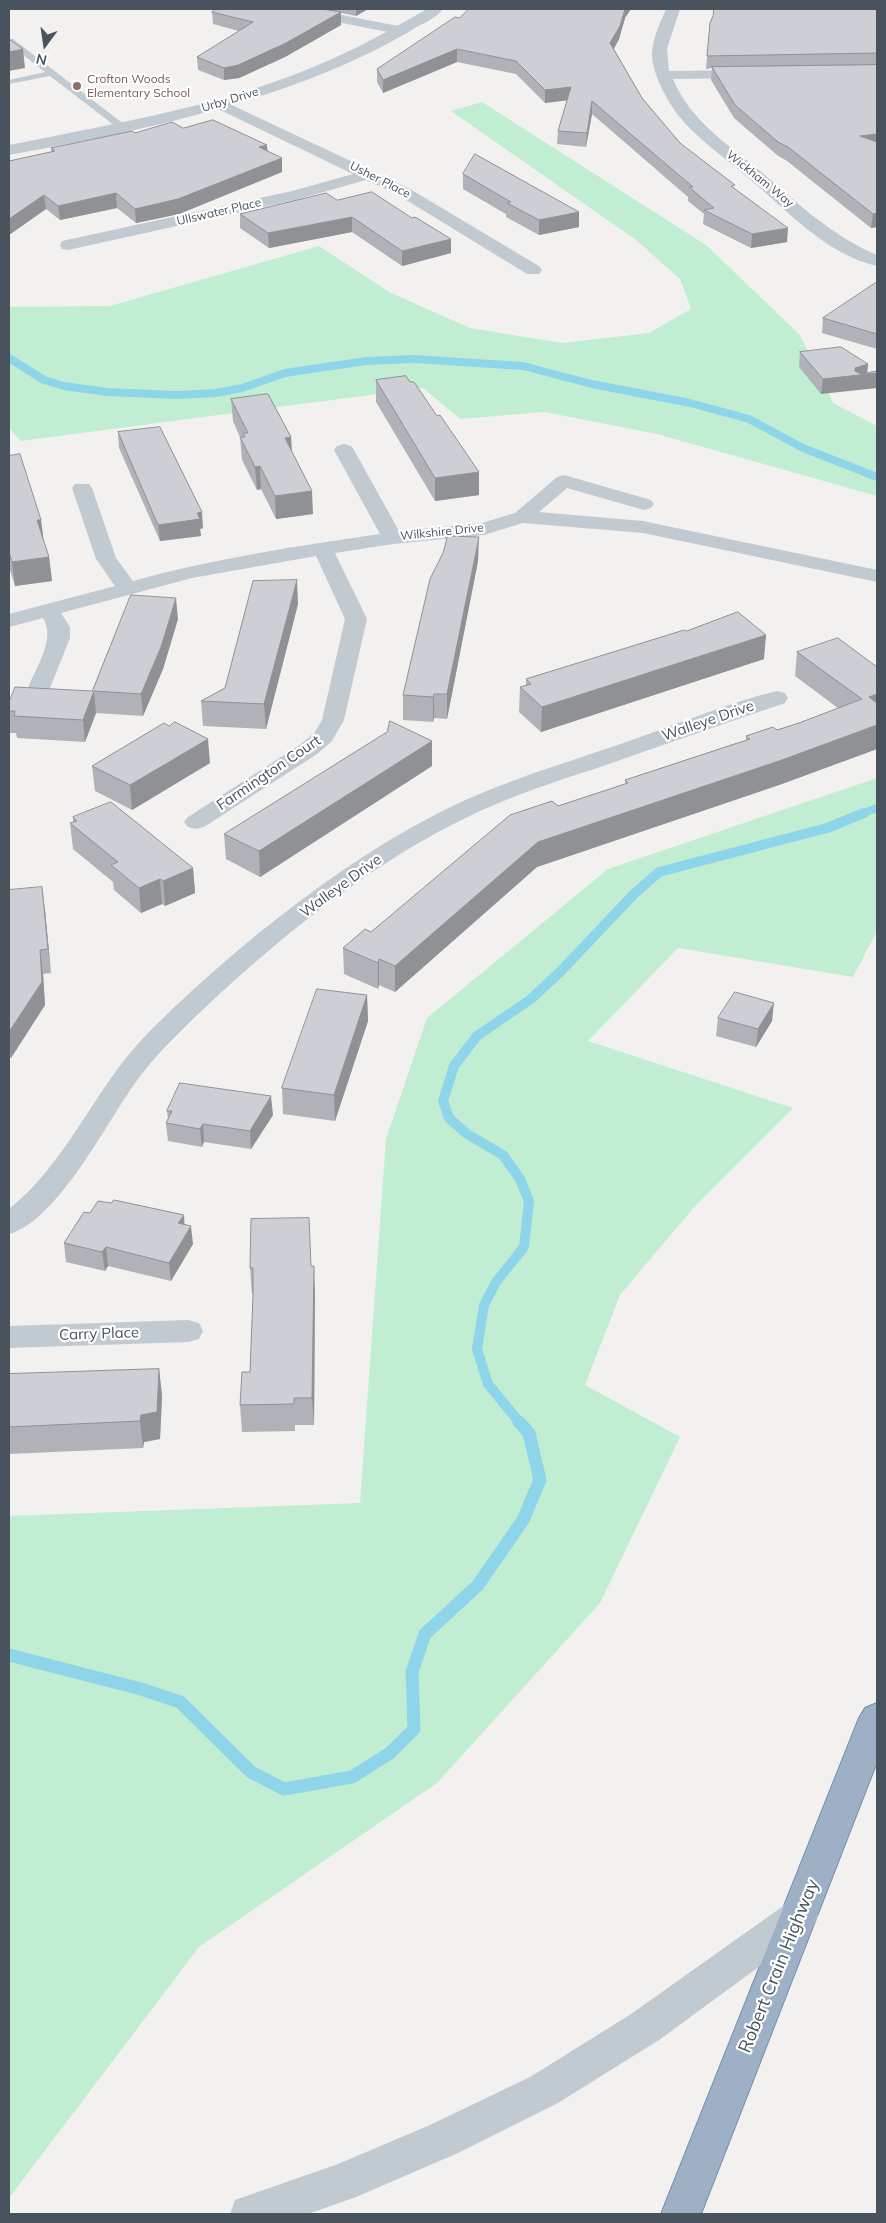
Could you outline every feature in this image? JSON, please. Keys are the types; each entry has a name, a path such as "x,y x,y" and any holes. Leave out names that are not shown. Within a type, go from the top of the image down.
{"highway":[{"name":"Robert Crain Highway","path":"681,2214 877,1718"}],"street":[{"path":"291,9 404,31"},
{"name":"Urby Drive","path":"9,150 122,127 219,104 319,71 404,31 436,9"},
{"name":"Wickham Way","path":"673,9 660,48 660,62 672,94 683,111 701,131 815,225 838,242 877,261"},
{"path":"664,75 760,74"},
{"name":"Usher Place","path":"219,104 369,174 430,207 533,270"},
{"name":"Ullswater Place","path":"68,245 295,195 369,174"},
{"path":"344,450 393,538"},
{"path":"522,517 564,481 644,504"},
{"path":"82,488 106,559 128,588"},
{"name":"Wilkshire Drive","path":"9,621 49,612 189,572 322,548 393,538 484,529 522,517 643,528 877,576"},
{"name":"Farmington Court","path":"196,822 308,748 324,736 333,720 356,618 352,606 322,548"},
{"path":"39,688 59,638 59,627 49,612"},
{"name":"Walleye Drive","path":"9,1224 40,1196 65,1166 136,1062 183,1013 238,965 321,899 376,859 427,829 479,803 535,781 777,698"},
{"name":"Carry Place","path":"9,1337 188,1331"},
{"path":"250,2214 342,2183 444,2139 544,2090 645,2027 799,1916"}],"lane":[{"path":"10,41 122,127"},
{"path":"9,82 52,73"}],"green space":[{"path":"482,102 706,245 800,335 833,403 877,426 877,496 657,434 544,412 460,419 423,388 21,441 9,428 9,307 110,306 319,246 391,293 470,328 562,343 649,333 691,309 680,279 636,240 451,111"},
{"path":"877,778 877,931 853,977 678,948 588,1041 793,1108 696,1205 620,1295 585,1385 680,1437 600,1603 437,1783 199,1947 9,2198 9,1516 360,1503 386,1139 427,1018 608,869"}],"building":[{"path":"217,9 322,9 341,12 284,44 238,65 224,68 197,57 253,22 212,12"},
{"path":"469,9 625,9 620,26 610,43 642,98 680,143 735,185 731,186 788,228 752,234 704,210 714,208 689,187 693,187 592,101 587,133 558,131 571,87 545,90 516,61 457,49 383,80 377,69 455,17 459,18"},
{"path":"714,9 877,9 877,53 707,56 710,23"},
{"path":"9,39 23,49 9,52"},
{"path":"877,65 877,134 860,136 877,142 877,213 873,214 788,147 778,142 735,105 712,67"},
{"path":"213,120 267,145 259,147 282,158 178,199 135,209 116,193 58,206 44,195 9,219 9,161 55,151 51,148 132,131 135,133 172,122 183,128"},
{"path":"475,154 579,212 539,220 507,203 511,202 463,174"},
{"path":"372,192 412,218 415,217 451,239 402,251 352,217 268,233 240,214 326,193 337,200"},
{"path":"877,282 877,334 823,318"},
{"path":"841,347 868,364 855,368 855,371 861,374 877,371 877,373 823,379 800,352"},
{"path":"406,376 410,382 414,382 437,416 440,415 479,472 435,478 376,380"},
{"path":"268,394 291,437 285,438 312,491 275,496 260,466 255,467 240,437 245,437 243,433 248,433 231,399"},
{"path":"160,427 202,512 197,513 200,519 158,525 118,432"},
{"path":"20,454 41,520 37,520 49,557 12,562 9,552 9,456"},
{"path":"448,536 479,537 447,694 434,694 433,697 403,695 430,579 443,553"},
{"path":"297,580 264,704 201,701 225,688 253,581"},
{"path":"131,595 176,598 161,647 141,694 94,691 83,720 14,716 15,711 9,711 9,702 15,687 92,691"},
{"path":"738,612 766,635 542,707 520,687 531,684 526,679 684,630 686,631"},
{"path":"838,638 877,667 877,694 869,697 877,703 877,725 782,760 538,842 395,966 379,959 378,963 343,948 365,929 371,932 510,815 552,801 558,806 628,783 625,780 750,739 746,736 773,727 777,730 799,723 862,699 797,652"},
{"path":"390,721 432,741 259,851 224,834 387,732"},
{"path":"175,722 208,739 130,785 92,766 164,723 169,726"},
{"path":"111,802 193,868 163,881 160,879 139,888 111,865 118,862 70,823 77,821 73,817"},
{"path":"42,887 48,949 40,950 42,982 9,1032 9,890"},
{"path":"317,989 367,995 334,1095 282,1088"},
{"path":"735,992 774,1003 758,1029 718,1018"},
{"path":"180,1083 271,1096 250,1131 203,1124 200,1129 166,1123 172,1111 167,1111"},
{"path":"114,1200 184,1215 178,1223 191,1226 169,1263 106,1247 102,1252 64,1243 84,1212 90,1213 98,1201 111,1203"},
{"path":"309,1218 311,1266 314,1266 312,1398 294,1398 294,1404 240,1405 242,1372 250,1372 253,1296 253,1268 250,1268 251,1219"},
{"path":"159,1369 157,1412 141,1415 140,1421 9,1427 9,1374"}],"waterway":[{"path":"9,358 44,380 64,386 107,392 176,395 216,393 242,388 285,373 366,361 414,359 523,366 592,384 690,403 749,419 803,448 877,477"},
{"path":"861,814 877,808"},
{"path":"520,1423 488,1384 477,1349 484,1305 496,1282 524,1247 529,1201 520,1179 503,1155 467,1134 449,1118 443,1101 454,1066 477,1036 531,999 561,971 633,895 659,872 827,828 864,813"},
{"path":"9,1655 141,1689 180,1702 251,1772 284,1789 352,1777 390,1753 414,1729 412,1672 425,1634 478,1585 523,1520 540,1480 529,1433 519,1422"}],"place":[{"name":"Crofton Woods Elementary School","path":"77,86"}]}
